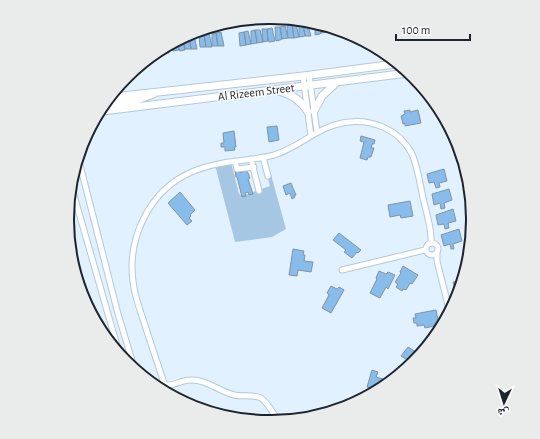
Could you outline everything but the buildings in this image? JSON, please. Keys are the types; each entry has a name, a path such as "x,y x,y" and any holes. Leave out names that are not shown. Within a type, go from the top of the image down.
{"street":[{"name":"Al Rizeem Street","path":"120,94 306,76 390,65"},
{"name":"Al Rizeem Street","path":"107,111 400,74"},
{"path":"306,76 311,111 311,136"},
{"path":"311,111 322,96 337,82"},
{"path":"275,90 295,97 311,111 317,132"},
{"path":"113,103 142,99 159,91"},
{"path":"104,116 116,110"},
{"path":"274,415 264,401 258,397 234,395 193,380 186,380 169,386 165,384 134,288 132,270 135,244 145,215 157,198 173,183 193,171 209,166 264,157 291,149 317,132 344,123 362,122 386,128 401,140 409,149 416,167 430,230 431,243"},
{"path":"264,157 268,176"},
{"path":"252,159 259,191"},
{"path":"235,161 236,169 238,170 254,167"},
{"path":"81,169 118,314 131,357"},
{"path":"75,201 115,339"},
{"path":"342,270 425,250 426,246 431,243"},
{"path":"431,243 434,243 437,246 438,264 447,302"},
{"path":"425,250 438,264"},
{"path":"431,255 437,252"}],"shaded area":[{"path":"231,162 239,194 242,196 270,186 266,172 270,171 286,229 272,237 235,242 215,165"}]}
